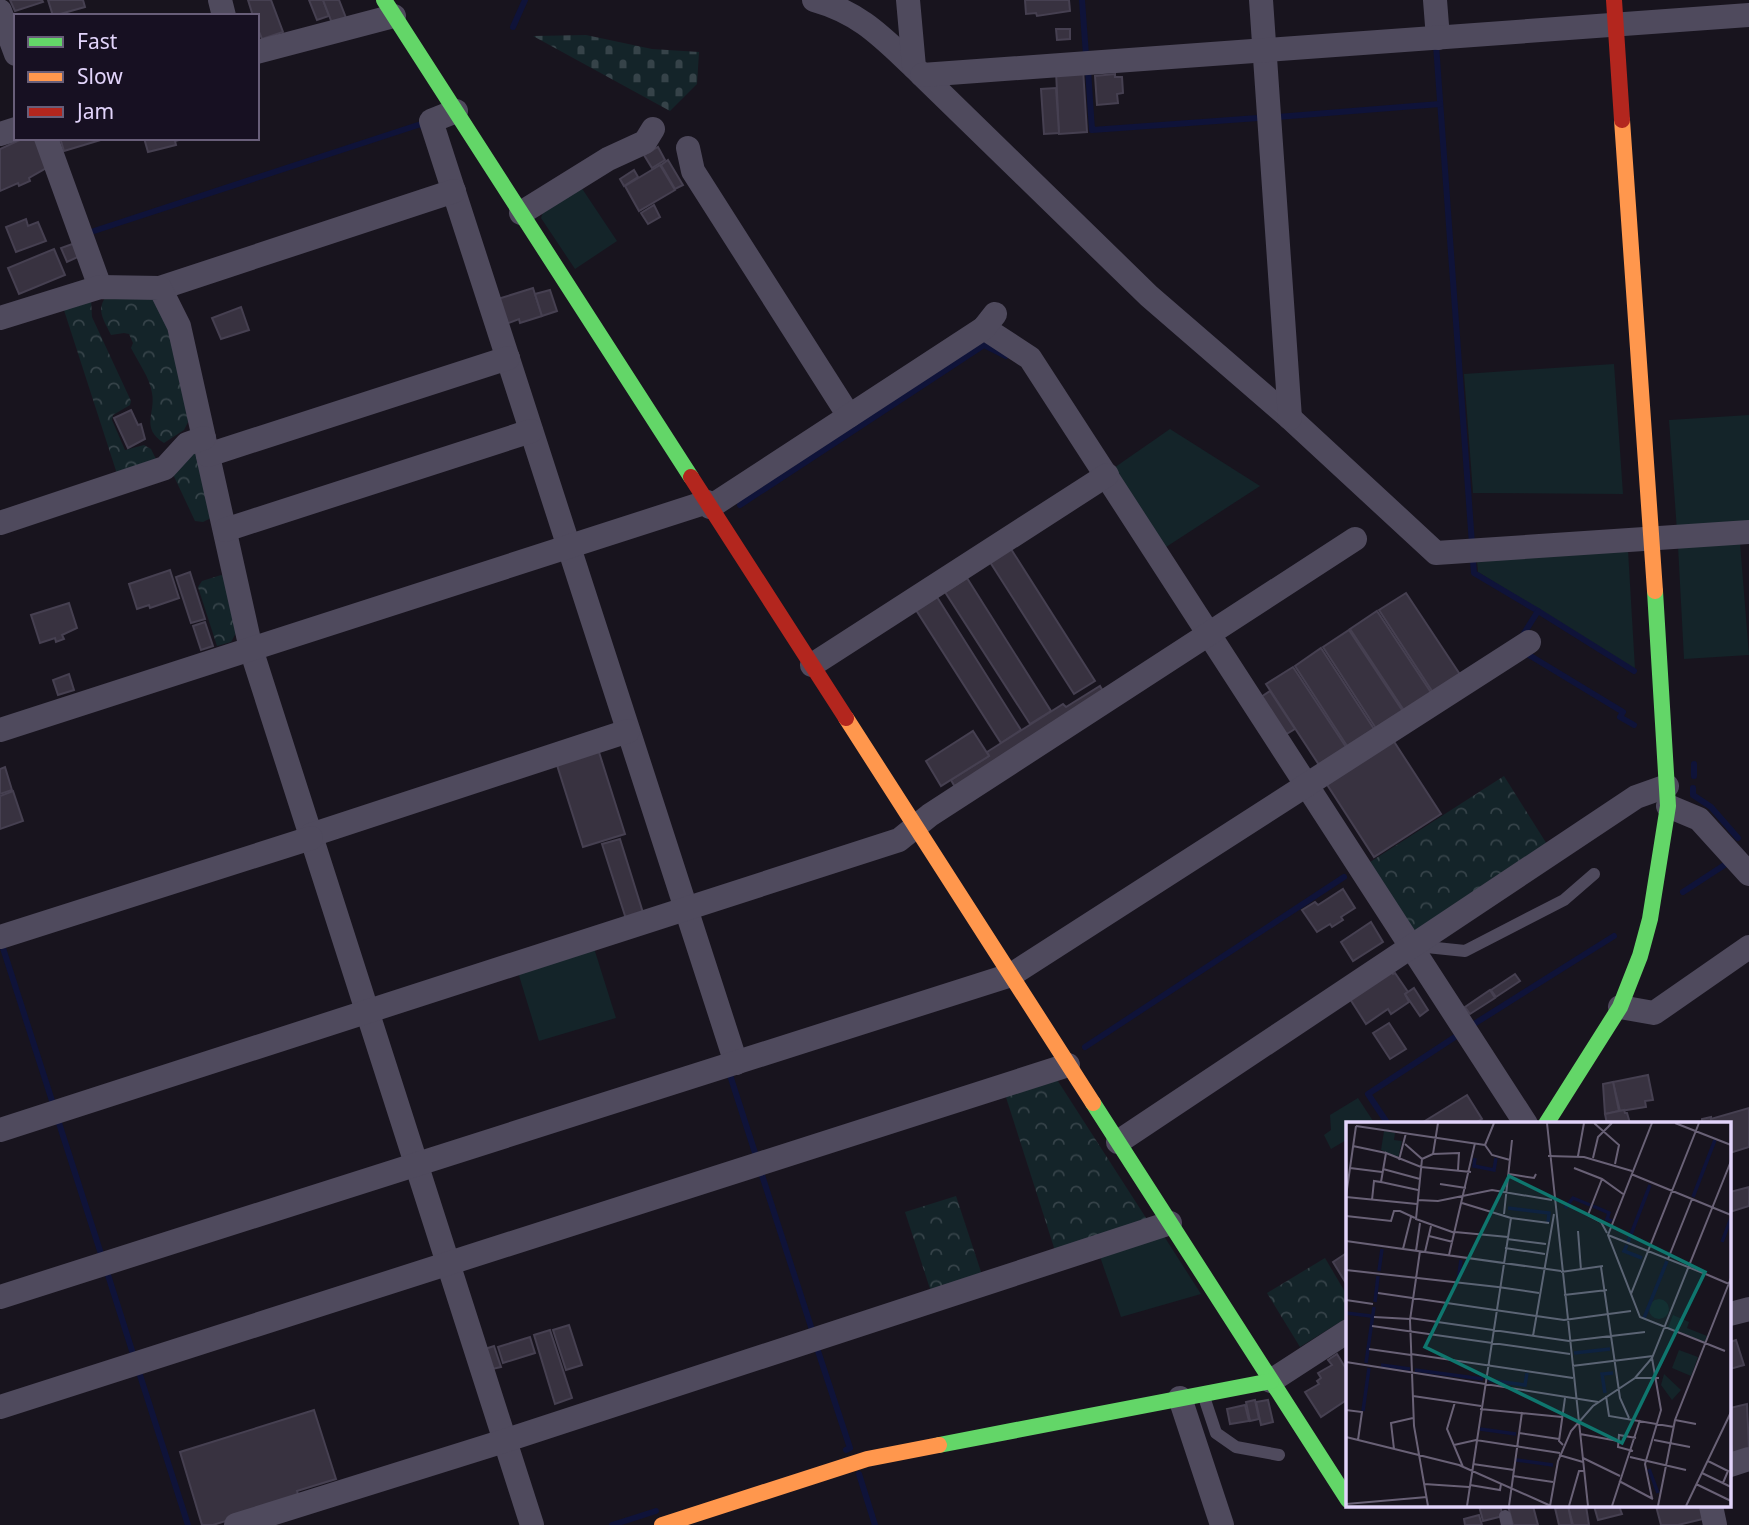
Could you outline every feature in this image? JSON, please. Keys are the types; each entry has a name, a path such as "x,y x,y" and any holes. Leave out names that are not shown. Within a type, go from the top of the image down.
{"street":[{"path":"814,0 866,22 1149,296 1290,418 1436,553 1749,532"},
{"path":"908,0 918,71"},
{"path":"1261,0 1290,418"},
{"path":"1435,0 1438,38"},
{"path":"1547,1122 1620,1007 1640,956 1660,866 1667,796 1614,0"},
{"path":"259,51 389,8 1346,1497"},
{"path":"0,11 14,49"},
{"path":"918,71 1265,50 1749,15"},
{"path":"456,111 431,121 736,1063"},
{"path":"521,213 608,159 645,142 653,129"},
{"path":"47,140 100,287"},
{"path":"688,148 693,171 849,416"},
{"path":"0,318 100,287 160,288 454,191"},
{"path":"160,288 179,326 251,649 532,1525"},
{"path":"0,730 568,547 708,505 849,416 990,321 1030,358 1525,1122"},
{"path":"0,523 165,468 187,444 206,446 508,358"},
{"path":"225,530 531,431"},
{"path":"812,665 1107,475"},
{"path":"0,1130 899,840 930,815 1355,538"},
{"path":"0,1297 1011,975 1309,786 1529,642"},
{"path":"0,937 628,731"},
{"path":"1118,1142 1636,797 1667,796 1699,819 1749,874"},
{"path":"1620,1007 1654,1013 1749,947"},
{"path":"0,1407 1068,1065"},
{"path":"236,1525 504,1441 1170,1223"},
{"path":"1732,1313 1749,1309"},
{"path":"662,1525 867,1459 1272,1381 1346,1332"},
{"path":"1192,1396 1222,1525"},
{"path":"1732,1464 1749,1459"}],"lane":[{"path":"1412,946 1465,951 1564,900 1594,874"},
{"path":"1192,1396 1216,1433 1236,1447 1279,1455"}],"green space":[{"path":"586,35 652,49 699,52 697,84 670,111 533,36"},
{"path":"579,184 617,241 575,269 541,218 545,206"},
{"path":"156,296 171,328 191,416 184,430 164,443 151,426 151,387 131,348 133,343 129,334 111,335 101,312 105,298"},
{"path":"91,299 92,317 131,401 130,405 113,415 112,420 125,450 144,445 151,449 158,463 119,480 62,304"},
{"path":"1614,364 1623,494 1473,493 1464,374"},
{"path":"1749,415 1749,525 1677,531 1669,420"},
{"path":"1170,429 1260,486 1163,549 1111,470"},
{"path":"198,449 213,517 203,522 195,521 171,470"},
{"path":"1740,543 1749,655 1684,659 1678,546"},
{"path":"1628,550 1635,669 1478,572 1477,561"},
{"path":"221,575 226,577 237,631 231,642 217,646 198,587 202,581"},
{"path":"1504,776 1550,849 1412,932 1367,864"},
{"path":"593,945 616,1018 539,1041 517,969"},
{"path":"1054,1075 1148,1221 1057,1257 1004,1091"},
{"path":"1358,1098 1374,1122 1346,1122 1346,1140 1331,1149 1324,1135 1331,1130 1330,1115"},
{"path":"956,1196 984,1281 933,1298 905,1212"},
{"path":"1162,1233 1201,1294 1121,1317 1098,1251"},
{"path":"1325,1258 1346,1294 1346,1318 1300,1347 1267,1293"}],"building":[{"path":"10,0 42,0 43,2 15,11"},
{"path":"48,0 83,0 85,7 52,14"},
{"path":"248,0 271,0 283,32 262,39 259,32 259,14 252,14"},
{"path":"309,0 323,0 329,16 317,20"},
{"path":"323,0 339,0 346,18 332,23"},
{"path":"1025,0 1069,0 1070,11 1037,16 1036,13 1026,14"},
{"path":"1056,29 1070,29 1070,39 1057,40"},
{"path":"1083,69 1087,132 1059,134 1056,71"},
{"path":"1115,74 1115,77 1122,77 1123,93 1117,94 1118,103 1097,105 1095,76"},
{"path":"1056,88 1059,133 1044,134 1041,89"},
{"path":"20,140 36,140 48,167 29,178 30,181 0,191 0,149"},
{"path":"61,140 101,140 64,151"},
{"path":"145,140 179,140 175,141 176,145 148,152"},
{"path":"658,147 665,160 652,168 644,155"},
{"path":"668,160 683,185 675,189 661,165"},
{"path":"660,165 675,190 639,211 625,186"},
{"path":"634,170 638,177 624,186 620,179"},
{"path":"654,205 660,217 648,224 641,213"},
{"path":"26,219 28,226 38,222 46,241 16,252 6,227"},
{"path":"75,243 80,256 67,262 61,248"},
{"path":"54,249 65,275 19,294 8,268"},
{"path":"533,288 542,316 506,324 498,299"},
{"path":"550,290 557,311 542,316 535,294"},
{"path":"241,307 249,330 221,339 212,318"},
{"path":"131,410 138,425 141,424 145,439 128,448 114,418"},
{"path":"1011,549 1095,681 1074,694 990,562"},
{"path":"170,570 179,598 150,608 149,605 137,609 129,584"},
{"path":"190,572 205,619 191,623 176,577"},
{"path":"967,578 1051,711 1030,724 945,592"},
{"path":"1406,593 1461,676 1434,694 1379,610"},
{"path":"937,597 1021,730 1001,743 916,610"},
{"path":"69,603 77,628 62,635 64,639 56,642 55,638 40,643 31,615"},
{"path":"1377,611 1432,694 1405,712 1350,629"},
{"path":"205,622 213,646 201,650 193,626"},
{"path":"1349,630 1404,713 1377,730 1323,647"},
{"path":"1321,648 1376,732 1349,749 1295,666"},
{"path":"1293,667 1348,750 1321,768 1266,684"},
{"path":"69,674 74,690 58,695 53,680"},
{"path":"1100,686 1104,693 955,787 951,780 989,756 987,752 1063,704 1066,707"},
{"path":"1270,691 1295,729 1285,735 1261,697"},
{"path":"973,731 989,756 941,786 926,761"},
{"path":"1393,740 1441,814 1374,857 1326,783"},
{"path":"598,749 625,834 583,847 556,762"},
{"path":"5,767 12,790 0,794 0,769"},
{"path":"13,791 23,821 0,829 0,796"},
{"path":"620,839 644,916 627,922 602,844"},
{"path":"1343,889 1355,908 1332,927 1330,924 1317,932 1302,910 1315,902 1318,905"},
{"path":"1371,922 1383,942 1353,961 1341,942"},
{"path":"1392,972 1408,992 1405,994 1409,1002 1391,1014 1388,1009 1366,1024 1350,999"},
{"path":"1515,974 1520,981 1496,997 1491,990"},
{"path":"1414,988 1428,1010 1420,1016 1405,994"},
{"path":"1490,990 1495,998 1470,1014 1465,1007"},
{"path":"1389,1023 1406,1049 1390,1059 1373,1033"},
{"path":"1648,1075 1653,1100 1645,1101 1646,1107 1620,1111 1613,1082"},
{"path":"1613,1082 1619,1111 1605,1114 1603,1084"},
{"path":"1467,1095 1482,1119 1477,1122 1423,1122"},
{"path":"1749,1108 1749,1147 1732,1152 1732,1122 1702,1122 1702,1119"},
{"path":"1624,1110 1630,1122 1607,1122 1605,1114"},
{"path":"1749,1187 1749,1206 1732,1211 1732,1191"},
{"path":"1346,1255 1346,1283 1333,1262"},
{"path":"569,1325 582,1365 566,1370 553,1330"},
{"path":"550,1330 572,1398 555,1404 534,1335"},
{"path":"530,1337 535,1353 503,1363 498,1347"},
{"path":"1736,1340 1744,1365 1732,1368 1732,1341"},
{"path":"494,1346 501,1367 492,1369 485,1349"},
{"path":"1337,1354 1346,1369 1346,1400 1321,1417 1305,1392 1319,1384 1317,1381 1321,1378 1318,1373 1332,1365 1328,1360"},
{"path":"1255,1400 1259,1419 1250,1421 1246,1402"},
{"path":"1268,1400 1273,1422 1261,1425 1256,1402"},
{"path":"1747,1404 1749,1450 1733,1454 1732,1449 1732,1408"},
{"path":"1245,1405 1249,1421 1230,1424 1227,1409"},
{"path":"314,1410 336,1479 297,1491 299,1498 213,1525 202,1525 180,1452"},
{"path":"1480,1508 1501,1508 1503,1516 1483,1521"},
{"path":"1509,1508 1534,1508 1538,1525 1513,1525"},
{"path":"1555,1508 1568,1508 1572,1525 1559,1525"},
{"path":"1569,1508 1586,1508 1589,1525 1573,1525"},
{"path":"1595,1508 1620,1508 1622,1514 1598,1520"},
{"path":"1657,1508 1704,1508 1707,1518 1678,1525 1661,1525"},
{"path":"1479,1515 1482,1525 1465,1525 1464,1519"}],"waterway":[{"path":"513,27 525,0"},
{"path":"1082,0 1086,55"},
{"path":"1436,45 1472,544"},
{"path":"1088,70 1092,130 1258,118"},
{"path":"1277,117 1440,104"},
{"path":"94,231 421,124 423,127"},
{"path":"740,505 984,345 1006,356"},
{"path":"1473,561 1474,573 1538,611"},
{"path":"1523,635 1538,611 1634,671"},
{"path":"1529,655 1623,712 1620,717 1634,725"},
{"path":"1694,764 1694,776"},
{"path":"1693,788 1693,795 1711,807 1738,838"},
{"path":"1683,892 1726,864"},
{"path":"1085,1047 1344,877"},
{"path":"1474,1024 1614,936"},
{"path":"1,942 54,1107"},
{"path":"1387,1122 1368,1094 1458,1035"},
{"path":"729,1072 757,1159"},
{"path":"57,1117 102,1257"},
{"path":"760,1169 813,1333"},
{"path":"108,1275 134,1357"},
{"path":"816,1345 850,1448 846,1450"},
{"path":"138,1369 188,1525"},
{"path":"859,1474 875,1525"},
{"path":"612,1525 656,1511"}],"traffic: fast":[{"path":"384,0 691,477"},
{"path":"1547,1122 1620,1007 1640,956 1650,919 1668,806 1655,591"},
{"path":"1093,1103 1346,1497"},
{"path":"939,1445 1271,1381"}],"traffic: slow":[{"path":"1622,120 1655,591"},
{"path":"846,718 1093,1103"},
{"path":"662,1525 867,1459 939,1445"}],"traffic: jam":[{"path":"1614,0 1622,120"},
{"path":"691,477 846,718"}]}
